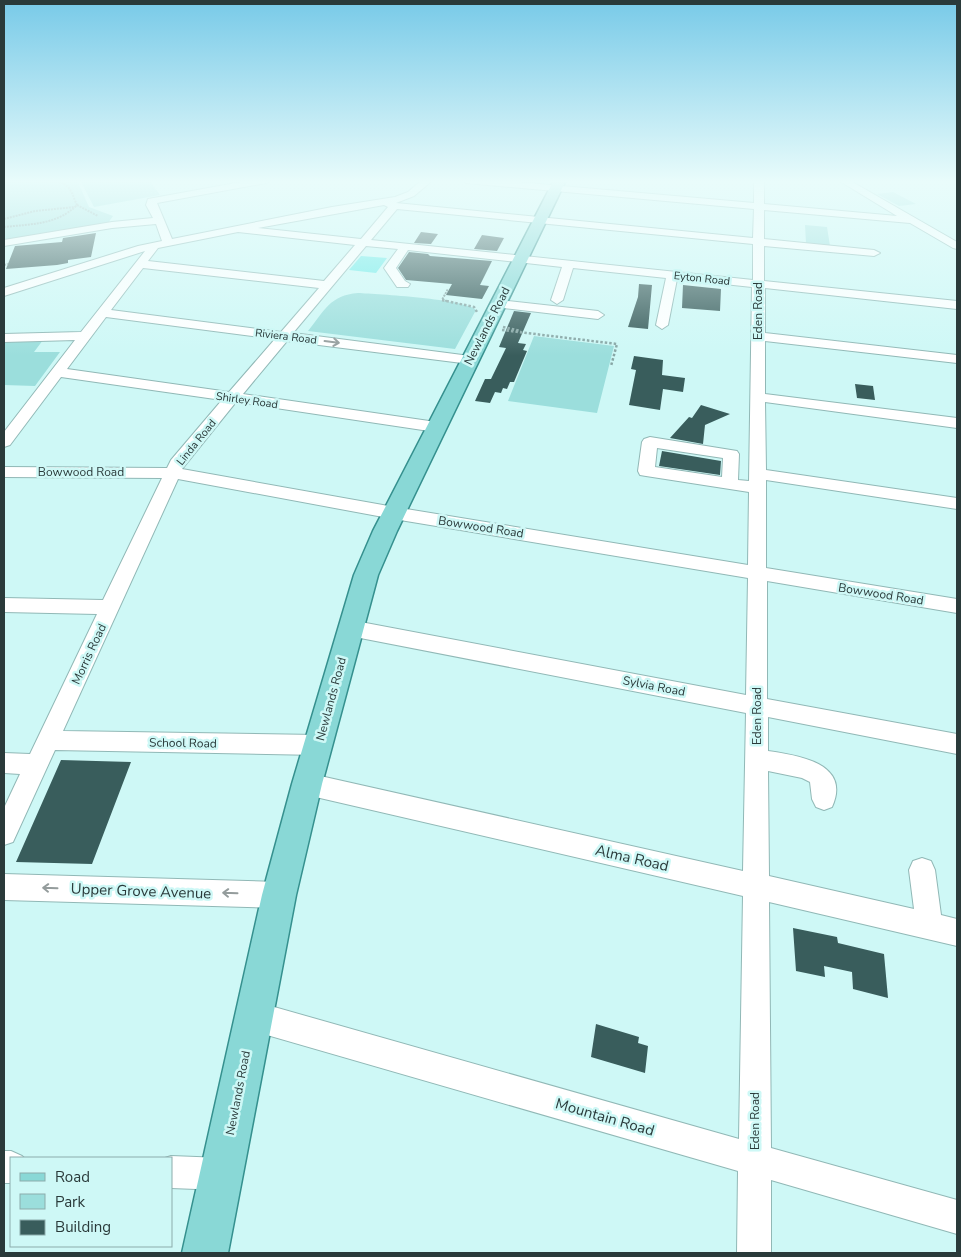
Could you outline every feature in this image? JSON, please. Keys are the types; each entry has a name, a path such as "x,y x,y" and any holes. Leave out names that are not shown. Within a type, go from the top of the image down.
{"main road":[{"name":"Newlands Road","path":"205,1253 279,895 307,784 366,574 436,427 530,239"}],"street":[{"path":"4,243 30,239"},
{"path":"4,442 140,264 161,244 161,239"},
{"path":"4,292 161,244 188,239"},
{"name":"Eyton Road","path":"324,239 957,306"},
{"name":"Linda Road","path":"173,473 178,463 365,239"},
{"path":"725,239 874,253"},
{"name":"Eden Road","path":"754,1253 758,239"},
{"path":"944,239 957,246"},
{"path":"404,284 401,284 390,268 405,247"},
{"path":"140,264 327,285"},
{"path":"557,300 569,264"},
{"path":"662,325 672,275"},
{"path":"498,304 598,315"},
{"name":"Riviera Road","path":"103,313 470,360"},
{"path":"4,338 86,336"},
{"path":"758,336 957,359"},
{"name":"Shirley Road","path":"58,372 436,427"},
{"path":"758,397 957,423"},
{"path":"730,484 731,454 650,442 646,471 730,484 758,481 957,503"},
{"name":"Bowwood Road","path":"4,472 173,473 394,513 957,606"},
{"name":"Morris Road","path":"4,834 173,473"},
{"path":"4,605 111,607"},
{"name":"Sylvia Road","path":"350,628 957,744"},
{"name":"School Road","path":"48,740 318,745"},
{"path":"757,759 796,767 819,775 822,779 824,799"},
{"path":"4,763 37,764"},
{"name":"Alma Road","path":"307,784 957,932"},
{"path":"922,870 929,926"},
{"name":"Upper Grove Avenue","path":"4,887 279,895"},
{"name":"Mountain Road","path":"253,1016 957,1217"},
{"path":"172,1172 222,1174"}],"path":[{"path":"4,265 8,264"},
{"path":"448,289 442,300 474,307 478,310 474,318"},
{"path":"496,326 517,329 529,334"},
{"path":"500,330 617,344 611,366"}],"green space":[{"path":"4,239 18,239 4,241"},
{"path":"806,239 829,239 830,246 806,243"},
{"path":"358,293 439,300 469,306 476,310 455,349 308,331 328,305 348,294"},
{"path":"534,336 614,346 597,413 508,401"},
{"path":"43,340 34,352 60,352 35,386 4,385 4,341"}],"shaded area":[{"path":"361,256 387,258 376,273 349,270"}],"building":[{"path":"63,239 95,239 91,257 68,260 68,263 57,265 6,269 15,246 62,242"},
{"path":"417,239 435,239 431,244 414,243"},
{"path":"480,239 504,239 497,251 474,249"},
{"path":"409,252 428,254 430,256 492,261 480,285 489,286 482,299 446,295 452,284 406,280 398,268"},
{"path":"639,284 652,285 648,329 628,327 638,297"},
{"path":"683,285 721,289 720,311 682,308"},
{"path":"514,311 531,313 518,343 526,344 523,350 527,351 514,382 510,382 507,389 503,388 501,393 495,392 490,403 475,401 485,379 491,379 506,348 499,347"},
{"path":"634,356 663,360 662,375 685,378 683,392 663,389 660,410 629,405 636,370 631,369"},
{"path":"855,384 873,386 875,400 857,398"},
{"path":"701,405 730,414 705,425 703,444 670,438 689,417 692,418"},
{"path":"662,451 721,461 720,475 659,466"},
{"path":"61,760 131,762 92,864 16,862"},
{"path":"793,928 837,937 838,943 884,954 888,998 853,989 852,972 824,966 825,977 796,971"},
{"path":"596,1024 639,1037 638,1043 648,1046 645,1073 591,1057"}]}
